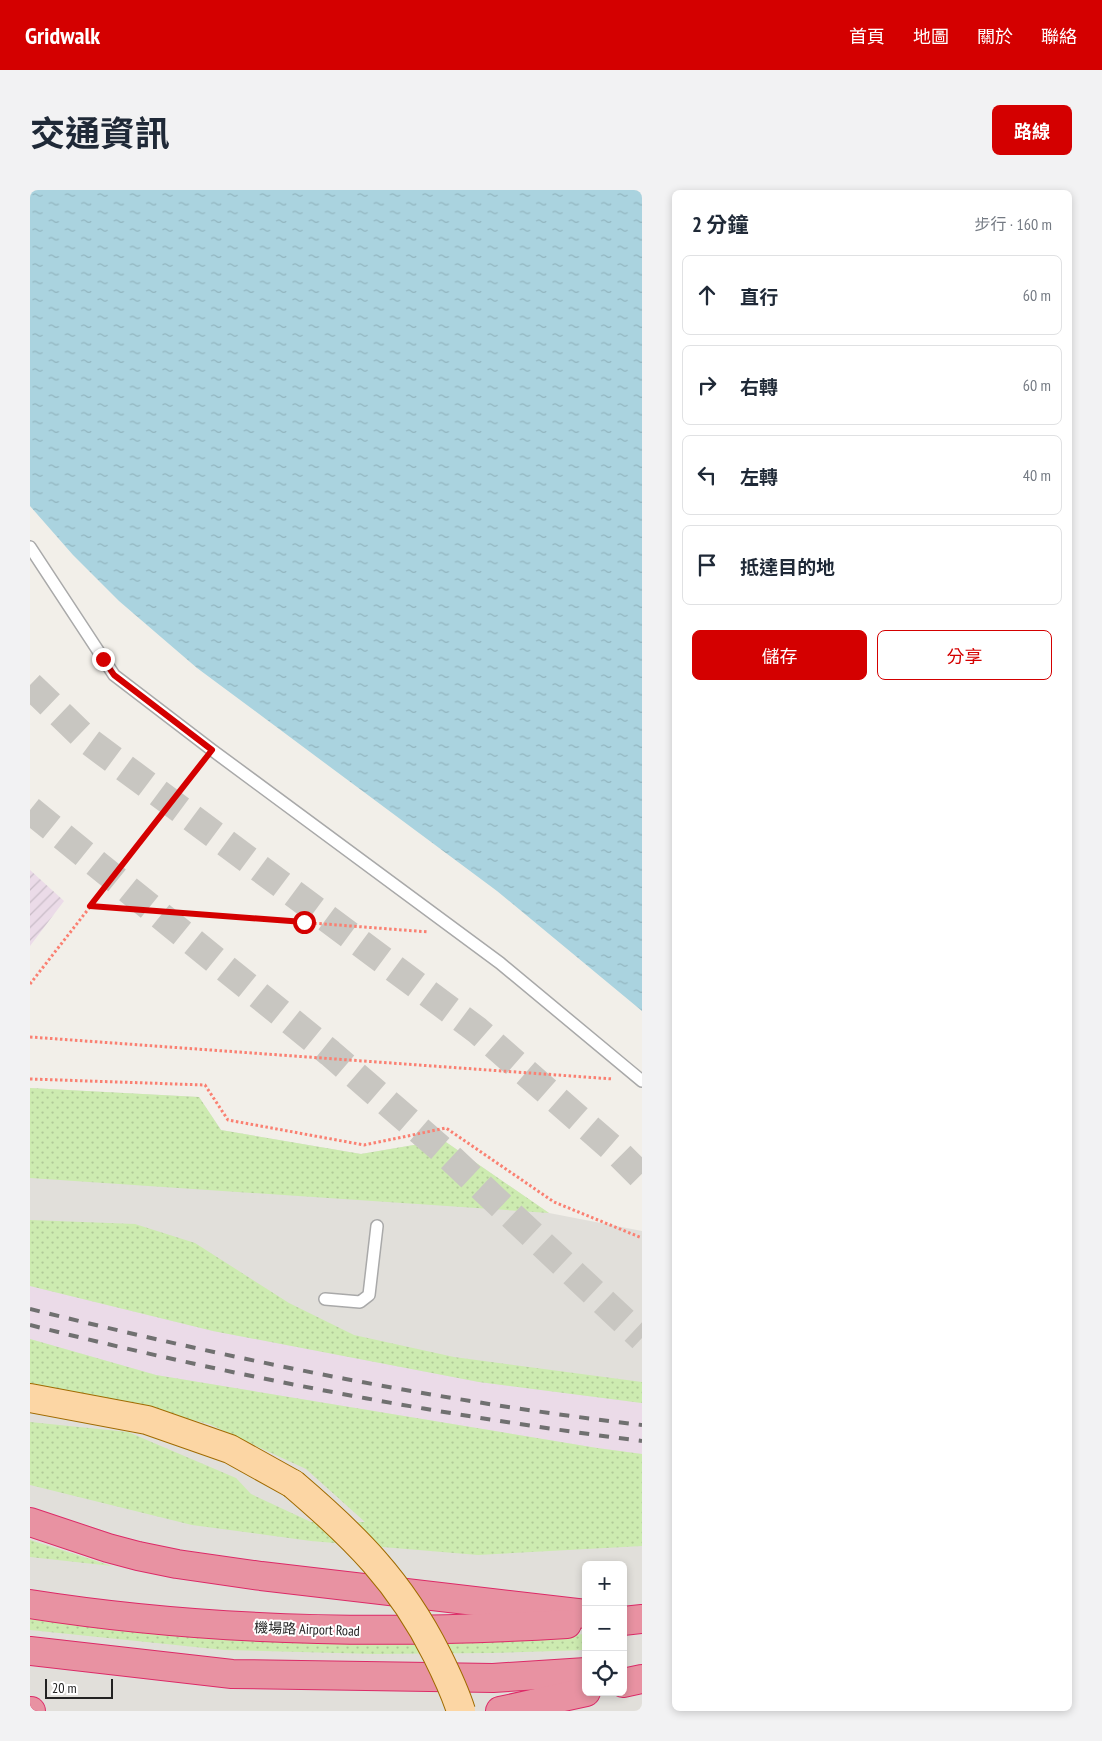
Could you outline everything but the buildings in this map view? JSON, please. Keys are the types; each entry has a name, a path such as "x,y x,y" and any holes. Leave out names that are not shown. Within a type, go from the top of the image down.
{"highway":[{"path":"30,1522 108,1548 177,1564 261,1576 582,1614"},
{"name":"機場路 Airport Road","path":"30,1604 161,1620 316,1630 492,1628 582,1623"},
{"path":"30,1651 232,1674 493,1678 582,1672"},
{"path":"627,1670 642,1669"},
{"path":"627,1682 642,1679"},
{"path":"500,1711 582,1693"}],"main road":[{"path":"30,1398 147,1420 230,1449 293,1484 353,1537 398,1588 431,1644 461,1711"}],"lane":[{"path":"30,547 114,675 500,964 642,1081"},
{"path":"325,1298 360,1302 369,1295 377,1226"}],"path":[{"path":"30,984 212,750"},
{"path":"90,906 460,934"},
{"path":"30,1037 622,1080"},
{"path":"30,1079 205,1085 228,1120 364,1145 446,1128 554,1202 642,1238"}],"shaded area":[{"path":"30,870 64,901 30,946"},
{"path":"30,1088 199,1097 221,1130 361,1154 443,1140 549,1213 642,1231 642,1711 30,1711"},
{"path":"30,1286 213,1331 479,1382 642,1403 642,1454 156,1375 30,1339"}],"green space":[{"path":"30,1088 199,1097 221,1130 361,1154 443,1140 549,1213 30,1178"},
{"path":"30,1220 135,1224 195,1243 289,1303 354,1335 454,1357 642,1382 642,1403 479,1382 213,1331 30,1286"},
{"path":"30,1339 156,1375 642,1454 642,1546 478,1555 311,1541 192,1525 30,1485 30,1422 128,1432 236,1478 251,1494 311,1522 365,1522 306,1469 209,1424 131,1405 30,1384"},
{"path":"30,1540 112,1566 30,1557"},
{"path":"30,1617 193,1637 354,1642 474,1640 582,1634 582,1650 374,1654 224,1650 30,1630"}],"water":[{"path":"30,190 642,190 642,1011 497,891 197,668 119,601 73,555 30,506"}],"tunnel":[{"path":"30,685 87,740 477,1030 620,1155 642,1177"},
{"path":"30,810 330,1053 442,1150 642,1338"}],"railway":[{"path":"30,1309 181,1345 334,1377 488,1404 642,1425"},
{"path":"30,1325 181,1361 334,1392 488,1419 642,1441"}],"route":[{"path":"103,659 114,675 212,750 90,906 304,922"}]}
